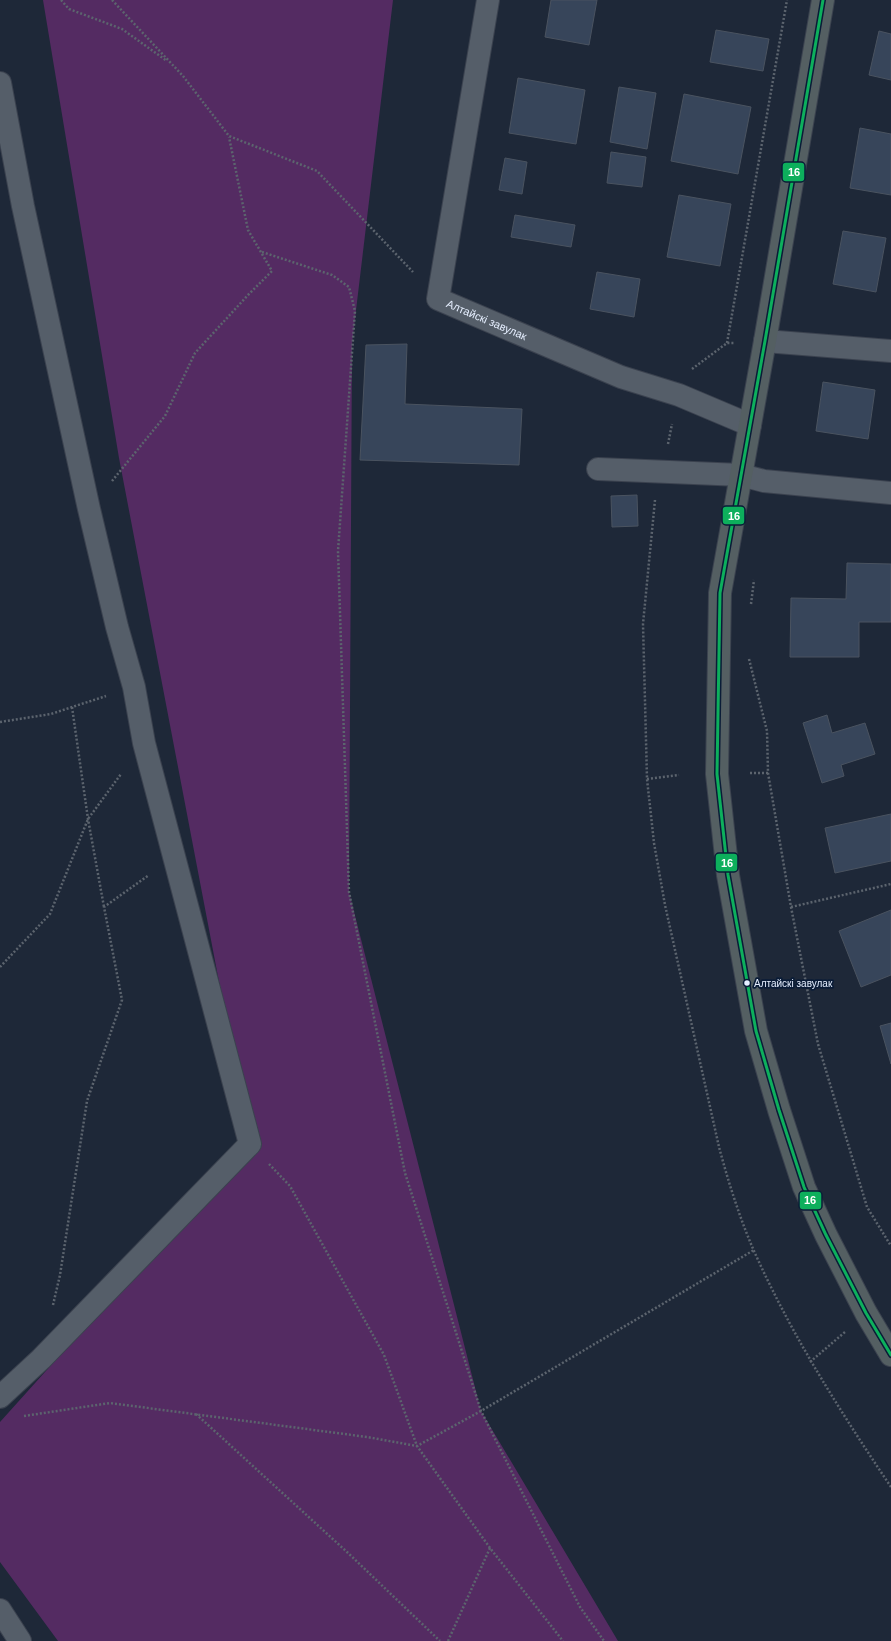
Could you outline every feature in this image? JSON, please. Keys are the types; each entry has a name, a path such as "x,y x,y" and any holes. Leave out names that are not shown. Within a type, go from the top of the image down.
{"main road":[{"path":"823,0 765,341 720,593 717,774 728,875 756,1031 779,1110 804,1187 826,1235 866,1313 891,1355"}],"street":[{"name":"Алтайскі завулак","path":"488,0 438,299 621,377 680,395 750,425"},
{"path":"0,83 23,206 89,509 117,627 134,687 144,744 250,1144 41,1359 0,1397"},
{"path":"765,341 891,351"},
{"path":"598,469 741,475 764,481 891,493"},
{"path":"0,1610 20,1641"}],"path":[{"path":"61,0 69,9 122,29 172,65"},
{"path":"89,509 166,416 195,354 248,294 272,271 248,230 229,136 183,76 112,0"},
{"path":"727,343 787,0"},
{"path":"229,136 316,171 438,299"},
{"path":"262,252 332,275 349,287 355,311 338,551 350,892 405,1173 481,1411 580,1607 604,1641"},
{"path":"750,612 755,572"},
{"path":"749,658 767,731 768,774 791,907 818,1044 867,1207 891,1246"},
{"path":"0,722 51,714 134,687"},
{"path":"53,1305 60,1275 87,1101 122,1000 88,819 72,707"},
{"path":"0,967 50,914 88,819 144,744"},
{"path":"750,773 768,774"},
{"path":"647,779 679,775"},
{"path":"104,907 174,857"},
{"path":"791,907 891,884"},
{"path":"250,1144 290,1186 352,1297 384,1355 417,1446 490,1548 563,1641"},
{"path":"24,1416 110,1403 367,1437 417,1446 481,1411 754,1250"},
{"path":"810,1362 866,1313"},
{"path":"196,1414 347,1552 440,1641"},
{"path":"448,1641 490,1548"}],"shaded area":[{"path":"43,0 393,0 352,344 349,892 481,1411 618,1641 58,1641 0,1562 0,1422 250,1144 119,458"}],"building":[{"path":"551,0 597,0 589,45 545,37"},
{"path":"716,30 769,39 763,71 710,62"},
{"path":"879,31 891,34 891,80 869,75"},
{"path":"518,78 585,90 576,144 509,133"},
{"path":"619,87 656,93 647,149 610,142"},
{"path":"684,94 751,107 738,174 671,161"},
{"path":"860,128 891,134 891,195 850,188"},
{"path":"611,152 646,157 642,187 607,183"},
{"path":"505,158 527,162 522,194 499,190"},
{"path":"679,195 731,204 720,266 667,257"},
{"path":"515,215 575,225 571,247 511,237"},
{"path":"843,231 886,238 876,292 833,284"},
{"path":"597,272 640,279 634,317 590,309"},
{"path":"407,344 405,404 522,409 519,465 360,460 366,345"},
{"path":"823,382 875,390 868,439 816,431"},
{"path":"637,495 638,526 612,527 611,496"},
{"path":"847,563 891,564 891,622 859,622 859,657 790,657 791,598 846,599"},
{"path":"827,715 832,733 865,723 875,754 841,765 844,776 822,783 803,723"},
{"path":"891,814 891,861 835,873 825,828"},
{"path":"891,910 891,975 861,987 839,931"},
{"path":"891,1023 891,1064 880,1026"}],"transit line":[{"name":"16","path":"823,0 765,341 720,593 717,774 728,875 756,1031 779,1110 804,1187 826,1235 866,1313 891,1355"}],"place":[{"name":"Алтайскі завулак","path":"747,983"}]}
